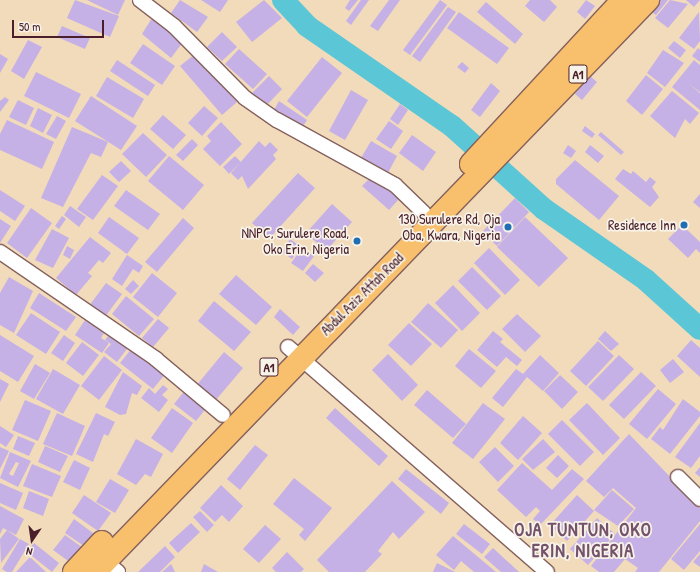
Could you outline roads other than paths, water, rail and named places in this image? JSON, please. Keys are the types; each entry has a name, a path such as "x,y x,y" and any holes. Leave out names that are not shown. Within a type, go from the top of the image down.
{"highway":[{"name":"Abdul Aziz Attah Road","path":"503,142 623,0"},
{"name":"Abdul Aziz Attah Road","path":"74,572 223,415 294,352 503,142 648,0"},
{"name":"Abdul Aziz Attah Road","path":"106,568 294,352 424,213 476,170"}],"street":[{"path":"140,0 174,26 245,98 277,120 395,185 424,213"},
{"path":"0,252 156,359 223,415"},
{"path":"294,352 546,572"},
{"path":"678,477 700,499"}],"waterway":[{"path":"283,0 307,26 452,126 544,209 646,280 700,329"}],"place":[{"name":"Residence Inn","path":"684,225"},
{"name":"130 Surulere Rd, Oja Oba, Kwara, Nigeria","path":"508,227"},
{"name":"NNPC, Surulere Road, Oko Erin, Nigeria","path":"357,241"}],"district":[{"name":"OJA TUNTUN, OKO ERIN, NIGERIA","path":"583,541"}]}
